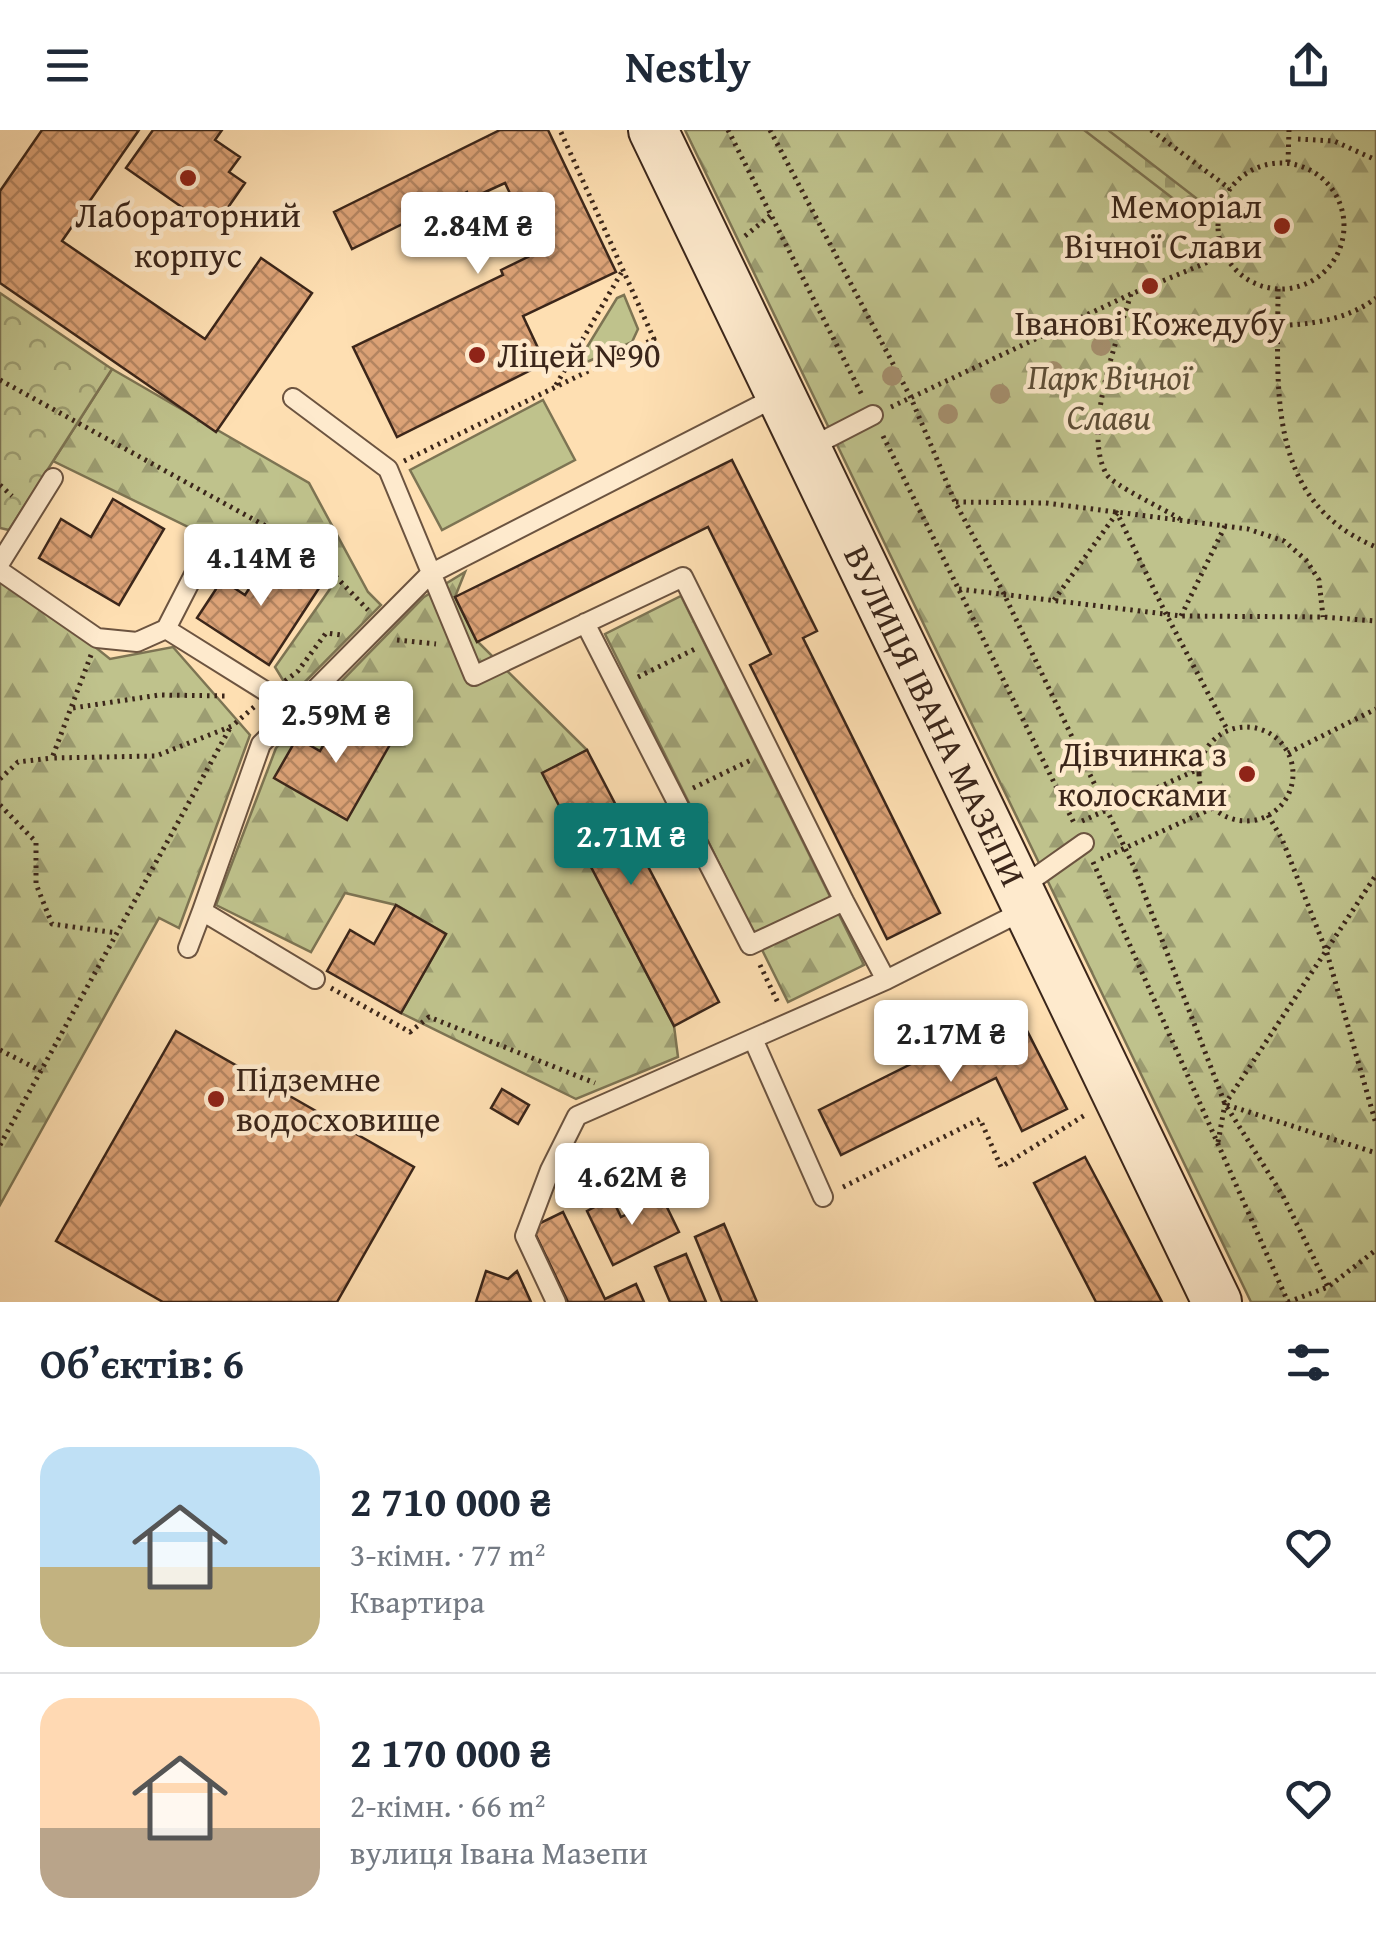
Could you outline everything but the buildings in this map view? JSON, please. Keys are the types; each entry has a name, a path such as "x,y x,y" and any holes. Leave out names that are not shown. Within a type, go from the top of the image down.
{"main road":[{"name":"ВУЛИЦЯ ІВАНА МАЗЕПИ","path":"653,130 1218,1302"}],"lane":[{"path":"188,948 262,744 430,574 781,395"},
{"path":"293,398 388,469 474,676 683,577 886,980"},
{"path":"806,449 872,415"},
{"path":"0,563 53,478"},
{"path":"0,572 97,638 137,642 166,629 204,553"},
{"path":"585,623 750,944 844,901"},
{"path":"166,629 270,694 290,715"},
{"path":"556,1302 525,1236 550,1170 578,1116 886,980 1023,899 1084,844"},
{"path":"202,911 315,979"},
{"path":"753,1039 823,1198"}],"path":[{"path":"388,469 654,338 560,130"},
{"path":"728,130 1074,824 1200,769"},
{"path":"770,130 911,398 955,502 1003,592 1107,810 1225,1104 1284,1196 1328,1287"},
{"path":"1151,130 1230,189"},
{"path":"1288,163 1289,130"},
{"path":"1298,140 1334,141 1376,160"},
{"path":"1288,163 1309,169 1326,182 1338,200 1344,220 1342,242 1334,261 1319,277 1299,286 1278,289 1247,278 1225,255 1219,238 1218,221 1230,189 1256,170 1288,163"},
{"path":"872,415 1131,294 1225,255"},
{"path":"554,387 623,270"},
{"path":"1278,289 1279,416 1292,462 1313,503 1334,523 1376,546"},
{"path":"1131,294 1110,363 1100,426 1102,458 1107,475 1116,484 1183,520"},
{"path":"1290,325 1339,317 1376,298"},
{"path":"0,380 311,552 381,624"},
{"path":"0,486 12,496"},
{"path":"955,502 1046,503 1248,529 1284,541 1306,560 1319,580 1323,617"},
{"path":"1054,600 1117,513"},
{"path":"1117,513 1228,731"},
{"path":"1181,616 1225,526"},
{"path":"959,589 1181,616 1323,617 1376,622"},
{"path":"52,758 97,638"},
{"path":"617,686 714,640"},
{"path":"73,708 159,695 234,696"},
{"path":"1288,753 1376,709"},
{"path":"0,778 18,762 156,756 232,726 0,1146"},
{"path":"1240,727 1264,730 1275,736 1288,753 1293,768 1288,796 1268,815 1240,820 1214,808 1200,784 1200,769 1208,746 1228,731 1240,727"},
{"path":"672,798 768,752"},
{"path":"0,805 36,842 36,884 52,924 117,932"},
{"path":"1214,808 1094,863 1288,1302 1328,1287 1376,1250"},
{"path":"1268,815 1282,839 1327,953 1376,1124"},
{"path":"1218,1145 1225,1104 1376,876"},
{"path":"750,944 788,1024"},
{"path":"315,979 410,1032 428,1017 594,1082 611,1101"},
{"path":"0,1050 41,1070"},
{"path":"1225,1104 1376,1153"},
{"path":"823,1198 980,1119 1002,1167 1094,1110"}],"green space":[{"name":"Парк Вічної Слави","path":"685,130 1376,130 1376,1302 1251,1302"},
{"path":"1084,130 1108,130 1196,198 1188,210"},
{"path":"0,293 112,369 9,530 0,528"},
{"path":"624,295 638,329 632,342 587,362 584,352 617,298"},
{"path":"112,369 309,483 368,592 381,605 292,695 275,667 330,589 275,550 219,542 53,461"},
{"path":"543,400 575,460 442,530 410,470"},
{"path":"0,571 110,659 173,647 250,735 179,928 159,918 0,1205"},
{"path":"465,572 455,597 477,641 587,750 543,773 674,1026 678,1057 576,1099 401,1013 446,934 396,905 345,893 311,952 216,905 276,748 424,597"},
{"path":"681,596 864,965 788,1002 605,634"}],"place":[{"name":"Лабораторний корпус","path":"188,178"},
{"name":"Меморіал Вічної Слави","path":"1282,226"},
{"name":"Іванові Кожедубу","path":"1150,286"},
{"name":"Ліцей №90","path":"477,355"},
{"name":"Дівчинка з колосками","path":"1247,774"},
{"name":"Підземне водосховище","path":"216,1099"}]}
